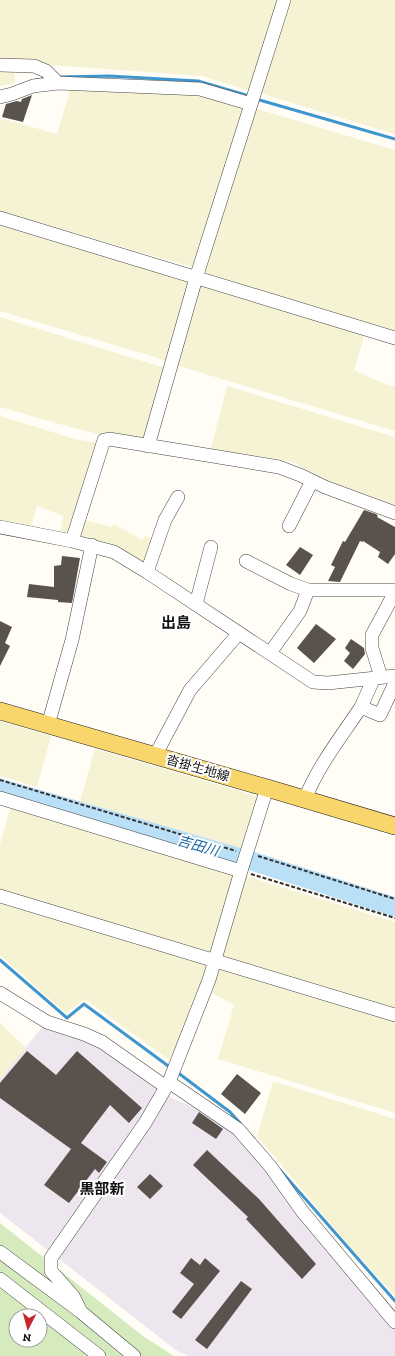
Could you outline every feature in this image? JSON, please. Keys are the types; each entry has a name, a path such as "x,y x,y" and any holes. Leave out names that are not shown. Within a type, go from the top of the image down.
{"main road":[{"name":"沓掛生地線","path":"0,711 395,826"}],"street":[{"path":"148,446 196,278 284,0"},
{"path":"0,65 34,66 46,71 58,84"},
{"path":"0,97 33,86 58,84 200,89 251,104"},
{"path":"0,218 395,338"},
{"path":"72,541 104,440 279,467 325,488 395,513"},
{"path":"289,526 312,481"},
{"path":"147,572 165,520 178,497"},
{"path":"0,527 92,545 114,552 196,604 312,682 328,683 395,676"},
{"path":"48,725 72,640 92,545"},
{"path":"196,604 211,547"},
{"path":"246,561 291,584 308,590 395,591 372,635 372,648 377,678 361,707 326,758 305,799"},
{"path":"270,653 300,611 308,590"},
{"path":"155,756 190,690 239,633"},
{"path":"361,707 380,715 395,683"},
{"path":"81,1312 73,1296 51,1271 51,1258 144,1123 167,1085 209,980 267,788"},
{"path":"0,798 241,870"},
{"path":"0,896 395,1014"},
{"path":"0,993 47,1022 84,1034 102,1042 238,1129 270,1166 302,1211 395,1322"},
{"path":"0,1252 81,1312 134,1356"},
{"path":"0,1263 29,1274"},
{"path":"0,1279 99,1356"}],"path":[{"path":"0,780 74,802"},
{"path":"241,870 395,918"}],"shaded area":[{"path":"0,0 279,0 250,91 202,76 49,65 0,59"},
{"path":"289,0 395,0 395,134 259,93"},
{"path":"0,68 14,68 15,83 0,86"},
{"path":"71,88 200,95 244,108 195,268 0,211 0,118 57,134"},
{"path":"254,108 395,150 395,332 203,272"},
{"path":"0,224 191,283 168,361 0,311"},
{"path":"199,285 365,334 354,370 387,385 395,386 395,431 175,365"},
{"path":"0,317 165,368 145,440 105,432 99,434 77,429 0,407"},
{"path":"227,386 395,437 395,508 318,479 297,464 284,460 211,449"},
{"path":"0,416 75,439 98,443 71,536 60,533 63,516 37,506 31,527 0,520"},
{"path":"84,520 112,527 114,524 142,540 145,536 153,540 147,564 113,544 80,536"},
{"path":"0,721 51,736 37,787 0,776"},
{"path":"95,749 257,796 242,852 80,801"},
{"path":"11,805 234,874 210,956 0,893 0,845"},
{"path":"246,876 395,922 395,1011 222,958"},
{"path":"0,900 206,963 202,982 191,1014 169,1060 85,999 66,1013 0,955"},
{"path":"220,967 395,1018 395,1113 218,1059 234,1005 212,993"},
{"path":"0,1023 26,1048 0,1079"},
{"path":"44,1025 96,1043 174,1099 195,1108 230,1129 247,1143 344,1270 395,1329 395,1356 188,1356 177,1351 0,1213 0,1079"},
{"path":"273,1081 395,1119 395,1296 351,1248 257,1136"}],"green space":[{"path":"0,1223 143,1336 174,1356 0,1356"}],"building":[{"path":"32,95 23,122 2,117 6,104 17,101 21,102 22,99"},
{"path":"364,510 376,514 378,516 377,517 395,527 395,554 388,564 378,557 380,552 363,541 360,541 340,582 328,581 335,567 331,565 343,541 345,542"},
{"path":"300,547 313,555 300,575 286,565"},
{"path":"62,556 80,558 72,603 27,597 29,584 54,587 54,566 61,565"},
{"path":"0,621 12,627 5,643 10,646 0,666"},
{"path":"316,624 336,639 314,663 297,648"},
{"path":"351,639 364,648 365,654 353,669 344,661 350,653 345,648"},
{"path":"27,1051 56,1075 77,1051 142,1108 129,1123 110,1105 81,1143 107,1162 99,1173 95,1169 69,1203 44,1185 71,1149 0,1098 0,1083"},
{"path":"237,1074 261,1093 245,1114 221,1094"},
{"path":"199,1112 223,1129 216,1139 192,1123"},
{"path":"207,1150 259,1199 316,1264 302,1279 246,1219 248,1217 193,1165"},
{"path":"150,1174 163,1186 150,1199 137,1187"},
{"path":"191,1258 200,1265 205,1258 220,1271 181,1319 172,1312 194,1284 180,1273"},
{"path":"241,1281 252,1289 207,1349 195,1340"}],"waterway":[{"path":"59,77 109,76 198,81 249,96"},
{"path":"36,80 48,78"},
{"path":"256,99 395,139"},
{"name":"吉田川","path":"0,788 255,862 395,907"},
{"path":"0,960 67,1018 84,1004 171,1068"},
{"path":"177,1072 230,1112 240,1123"},
{"path":"280,1170 395,1301"}],"district":[{"name":"出島","path":"176,623"},
{"name":"黒部新","path":"102,1189"}]}
